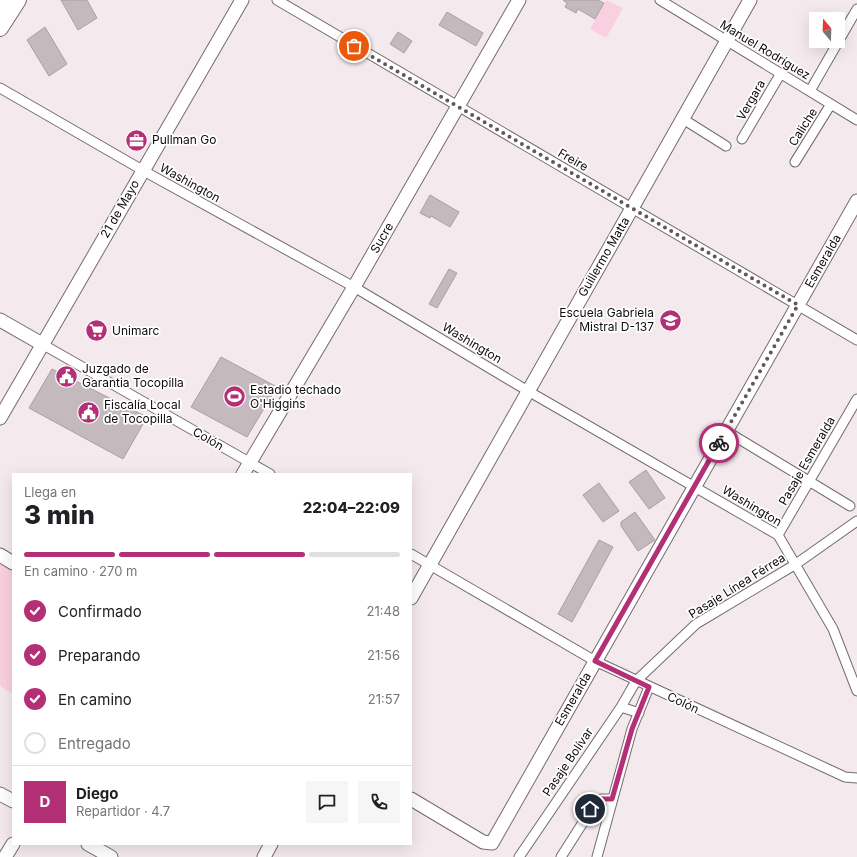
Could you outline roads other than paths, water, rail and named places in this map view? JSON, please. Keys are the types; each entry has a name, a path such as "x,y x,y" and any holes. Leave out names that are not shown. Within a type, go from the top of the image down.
{"highway":[{"path":"0,7 4,0"},
{"path":"0,28 18,0"}],"street":[{"name":"21 de Mayo","path":"0,418 142,170 242,0"},
{"name":"Freire","path":"277,0 857,340"},
{"name":"Sucre","path":"244,473 354,287 519,0"},
{"name":"Manuel Rodríguez","path":"660,0 857,120"},
{"name":"Guillermo Matta","path":"412,596 750,0"},
{"path":"810,91 857,9"},
{"name":"Vergara","path":"742,139 781,73"},
{"name":"Washington","path":"0,88 142,170 354,287 528,391 778,535 833,629 857,691"},
{"name":"Caliche","path":"795,162 831,104"},
{"path":"683,119 726,146"},
{"name":"Esmeralda","path":"412,800 483,842 492,843 857,201"},
{"name":"Colón","path":"0,320 268,473"},
{"name":"Pasaje Esmeralda","path":"778,535 857,399"},
{"path":"726,431 850,506"},
{"name":"Pasaje Línea Férrea","path":"636,681 696,624 796,564 857,520"},
{"path":"0,555 12,562"},
{"name":"Colón","path":"412,555 595,661 845,777 857,778"},
{"name":"Pasaje Bolívar","path":"519,857 621,707 636,681"},
{"path":"598,857 612,799 632,729 649,687"},
{"path":"621,707 638,713"},
{"path":"0,794 12,800"},
{"path":"561,857 596,802 601,799 612,799"},
{"path":"5,857 12,845"},
{"path":"90,845 111,857"},
{"path":"264,857 270,845"}],"place":[{"name":"Pullman Go","path":"137,140"},
{"name":"Escuela Gabriela Mistral D-137","path":"670,320"},
{"name":"Unimarc","path":"97,331"},
{"name":"Juzgado de Garantia Tocopilla","path":"66,376"},
{"name":"Estadio techado O'Higgins","path":"234,397"},
{"name":"Fiscalía Local de Tocopilla","path":"88,412"}]}
